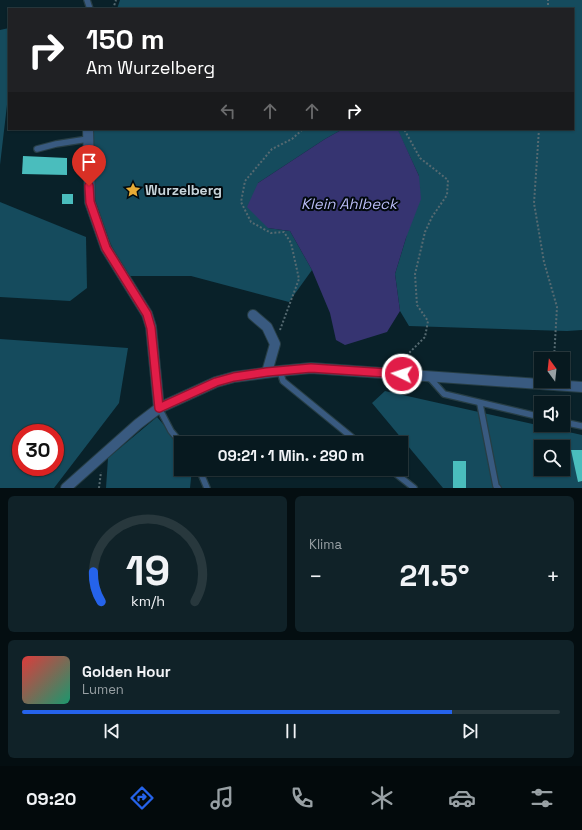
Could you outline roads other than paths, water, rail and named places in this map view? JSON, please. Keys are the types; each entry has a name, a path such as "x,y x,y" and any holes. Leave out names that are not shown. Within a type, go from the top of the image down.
{"street":[{"path":"88,134 90,202 106,248 147,314 151,328 159,408"},
{"path":"253,315 267,327 274,344 267,372"},
{"path":"66,488 138,424 159,408 216,382 234,377 280,370 311,368 582,387"}],"lane":[{"path":"37,149 88,134"},
{"path":"280,370 283,381 350,436"},
{"path":"428,376 444,394 480,404 534,416"},
{"path":"480,404 496,486 498,488"},
{"path":"159,408 175,436"},
{"path":"570,423 582,426"},
{"path":"202,476 207,488"},
{"path":"399,476 414,488"}],"water":[{"name":"Klein Ahlbeck","path":"341,130 398,130 419,176 421,199 406,238 395,274 400,311 387,332 345,345 336,340 330,313 312,270 290,231 268,228 247,207 258,183"}],"place":[{"name":"Wurzelberg","path":"133,190"}]}
